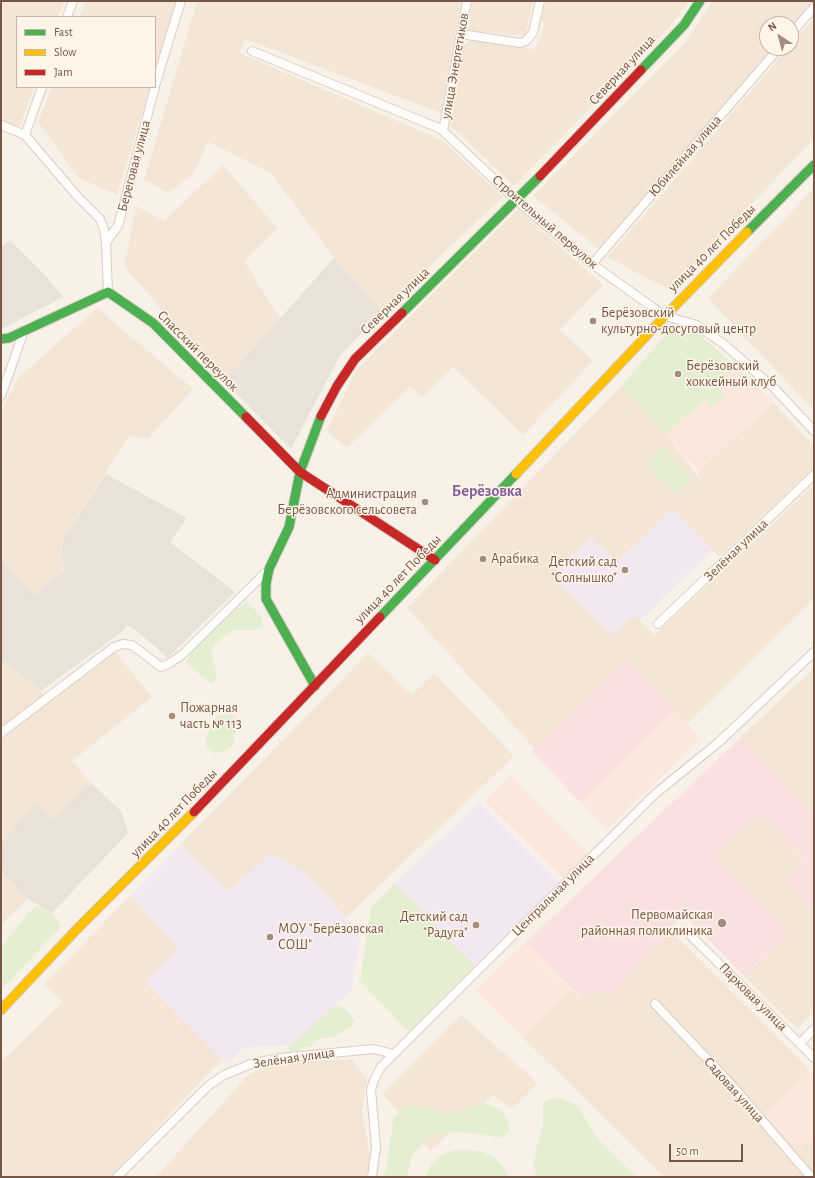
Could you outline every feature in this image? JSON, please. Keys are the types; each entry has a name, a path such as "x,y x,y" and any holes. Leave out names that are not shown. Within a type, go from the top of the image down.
{"street":[{"path":"67,16 73,1"},
{"name":"Береговая улица","path":"156,84 181,1"},
{"name":"улица Энергетиков","path":"443,131 467,1"},
{"path":"461,34 520,42 526,41 533,32 540,1"},
{"name":"Северная улица","path":"315,686 266,599 266,584 269,569 289,527 300,472 321,416 337,386 355,359 517,201 684,25 700,1"},
{"path":"799,25 814,7"},
{"name":"Строительный переулок","path":"252,51 443,131 517,201 592,264 665,316 697,325 725,345 775,389 814,431"},
{"name":"Юбилейная улица","path":"592,264 772,56"},
{"path":"25,135 42,88"},
{"name":"Береговая улица","path":"106,242 118,226 155,88"},
{"path":"1,125 25,135 78,197 100,219 104,229 106,242 108,292 9,338 1,339"},
{"name":"улица 40 лет Победы","path":"1,1010 78,928 182,825 315,686 665,316 814,165"},
{"name":"Спасский переулок","path":"108,292 153,323 300,472 435,560"},
{"path":"1,396 24,331"},
{"name":"Зелёная улица","path":"658,624 814,475"},
{"path":"1,733 114,647 123,644 132,645 161,667 170,663 182,654 269,569"},
{"name":"Центральная улица","path":"372,1177 376,1147 371,1090 374,1080 381,1067 655,794 720,742 814,652"},
{"name":"Парковая улица","path":"691,936 814,1058"},
{"name":"Садовая улица","path":"656,1004 730,1083 811,1177"},
{"path":"800,1043 814,1029"},
{"name":"Зелёная улица","path":"117,1177 208,1086 224,1075 251,1064 279,1058 374,1049 393,1054"}],"shaded area":[{"path":"1,1 64,1 58,16 16,16 16,88 34,88 19,129 1,120"},
{"path":"86,1 177,1 156,68 156,16 79,16"},
{"path":"197,1 461,1 441,113 245,39 239,53 442,140 503,197 382,311 334,258 271,173 208,142 193,174 168,193 144,180"},
{"path":"473,1 533,1 525,36 468,30"},
{"path":"545,1 689,1 668,29 514,186 450,125 464,46 471,40 535,49 546,23 540,20"},
{"path":"713,1 814,1 799,19 799,16 759,16 759,56 767,56 600,250 533,196 685,43"},
{"path":"814,18 814,139 669,290 608,257 781,56 799,56 799,36"},
{"path":"52,88 150,88 117,195 79,178 38,122"},
{"path":"223,165 278,229 244,261 280,318 224,381 124,266 136,206 164,221"},
{"path":"814,188 814,411 708,298"},
{"path":"518,209 603,285 560,330 593,361 523,435 453,367 422,397 410,386 347,448 327,431 356,370"},
{"path":"10,240 44,274 63,297 1,329 1,247"},
{"path":"334,258 382,311 339,357 291,449 224,381"},
{"path":"97,308 193,389 148,439 129,436 61,543 64,571 33,595 1,559 1,469 4,466 1,463 1,412 18,378"},
{"path":"734,365 773,402 698,471 666,433 706,400 725,395 714,382"},
{"path":"622,385 666,433 700,480 698,471 773,402 814,446 814,468 719,557 672,509 618,562 552,576 612,634 634,615 655,635 814,485 814,598 687,724 627,661 535,749 407,608"},
{"path":"106,474 187,518 170,542 235,592 168,658 137,631 127,625 123,631 41,691 1,659 1,559 33,595 64,571 61,543"},
{"name":"Детский сад \"Солнышко\"","path":"672,509 713,551 640,620 634,615 612,634 551,576 591,538 618,562"},
{"path":"115,651 152,697 72,761 91,783 53,820 37,803 1,843 1,659 41,691 48,700"},
{"path":"368,653 412,695 434,673 514,756 346,918 304,872 294,867 228,891 180,845"},
{"path":"627,661 675,711 580,802 532,752"},
{"path":"814,668 814,816 741,737"},
{"path":"675,711 701,739 606,830 580,802"},
{"path":"741,737 814,816 814,905 811,908 786,881 806,861 760,813 715,856 789,932 744,976 683,914 614,995 590,990 582,999 525,943"},
{"path":"511,775 589,854 564,879 485,801"},
{"path":"91,783 122,812 128,833 52,913 28,899 1,870 1,843 37,803 53,820"},
{"name":"Детский сад \"Радуга\"","path":"479,802 560,883 475,966 395,883"},
{"path":"760,813 806,862 811,908 814,905 814,1012 797,1029 744,976 789,933 715,856"},
{"path":"180,845 228,891 271,854 304,872 361,935 351,990 291,1045 245,1047 227,1064 146,982 179,948 131,895"},
{"path":"1,870 28,899 1,925"},
{"path":"131,895 179,948 146,982 222,1059 110,1177 1,1177 1,1062 63,1002 44,984"},
{"path":"669,929 809,1069 766,1114 798,1150 814,1135 814,1177 664,1177 523,1038 571,990 582,999 590,990 614,994"},
{"path":"525,943 571,990 523,1038 476,991"},
{"path":"461,1015 538,1083 512,1109 493,1095 430,1151 383,1094"},
{"path":"351,1059 367,1078 362,1112 371,1162 365,1177 156,1177 248,1075 275,1063"},
{"path":"809,1069 814,1074 814,1135 798,1151 766,1114"}],"green space":[{"name":"Берёзовский хоккейный клуб","path":"670,330 698,333 734,365 715,382 726,395 711,407 705,400 666,433 622,385"},
{"path":"663,447 692,479 676,494 646,463"},
{"path":"247,602 263,618 262,627 252,631 233,630 215,644 211,653 217,676 212,683 206,680 186,662 191,653 237,609"},
{"path":"231,713 237,719 238,727 234,735 233,745 226,751 213,753 207,748 206,740 212,723 217,716"},
{"path":"395,883 475,966 409,1032 360,981 371,907"},
{"path":"37,906 52,913 61,927 1,990 1,948 28,913"},
{"path":"342,1006 355,1021 349,1028 333,1037 318,1039 310,1047 304,1047 294,1053 290,1052 288,1047 333,1007"},
{"path":"558,1097 577,1105 598,1139 634,1175 639,1177 536,1177 533,1163 543,1125 543,1103"},
{"path":"485,1103 500,1110 508,1120 509,1131 501,1138 472,1133 451,1132 433,1135 414,1152 410,1161 407,1177 383,1177 386,1171 394,1116 410,1106 428,1108 443,1114 461,1113"},
{"path":"462,1149 483,1152 493,1157 502,1165 510,1177 424,1177 432,1164 441,1156 451,1151"}],"traffic: fast":[{"path":"641,70 684,25 700,1"},
{"path":"747,232 814,165"},
{"path":"402,313 540,176"},
{"path":"1,339 9,338 108,292 153,323 246,417"},
{"path":"315,686 266,599 266,584 269,569 289,527 300,472 321,416"},
{"path":"380,617 516,474"}],"traffic: slow":[{"path":"516,474 665,316 747,232"},
{"path":"1,1010 78,928 194,812"}],"traffic: jam":[{"path":"540,176 641,70"},
{"path":"321,416 337,386 355,359 402,313"},
{"path":"246,417 300,472 435,560"},
{"path":"194,812 380,617"}],"place":[{"name":"Берёзовский культурно-досуговый центр","path":"593,321"},
{"name":"Берёзовский хоккейный клуб","path":"678,374"},
{"name":"Администрация Берёзовского сельсовета","path":"425,502"},
{"name":"Арабика","path":"483,559"},
{"name":"Детский сад \"Солнышко\"","path":"625,570"},
{"name":"Пожарная часть № 113","path":"172,716"},
{"name":"Первомайская районная поликлиника","path":"722,923"},
{"name":"Детский сад \"Радуга\"","path":"476,925"},
{"name":"МОУ \"Берёзовская СОШ\"","path":"270,937"}],"district":[{"name":"Берёзовка","path":"487,491"}]}
